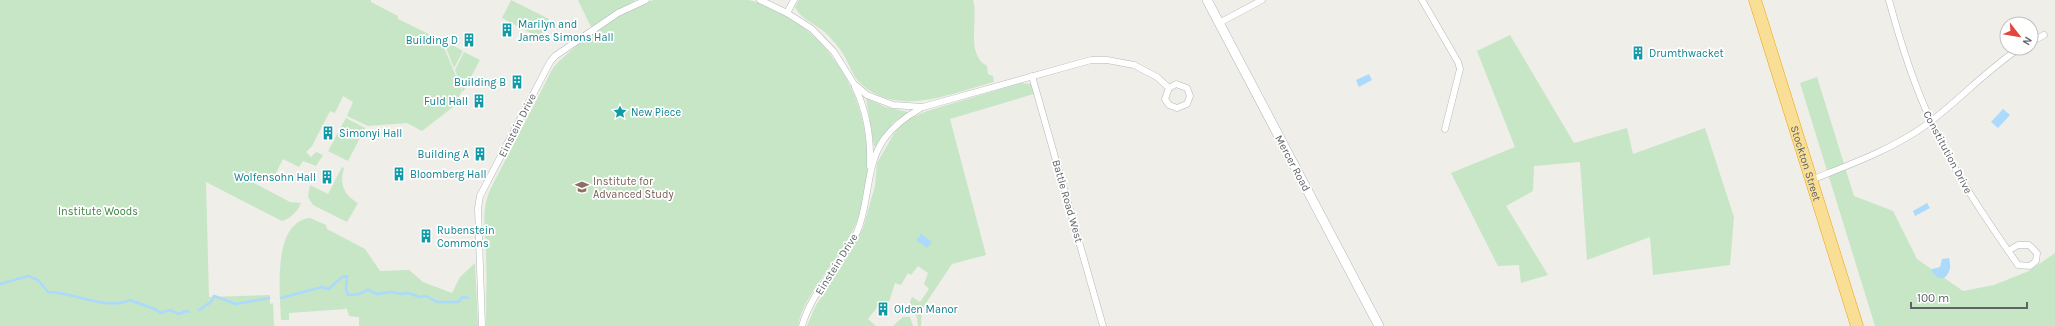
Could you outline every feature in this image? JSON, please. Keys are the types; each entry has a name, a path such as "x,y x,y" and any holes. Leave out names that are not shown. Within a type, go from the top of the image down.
{"highway":[{"name":"Stockton Street","path":"1755,0 1857,326"}],"main road":[{"name":"Mercer Road","path":"1207,0 1379,326"}],"street":[{"name":"Einstein Drive","path":"482,326 478,208 480,196 550,62 555,56 618,13 646,0"},
{"name":"Einstein Drive","path":"760,0 787,12 823,39 845,68 861,101 869,133 871,150 870,177"},
{"path":"787,12 794,0"},
{"path":"1219,23 1262,0"},
{"path":"1422,0 1458,62 1460,69 1445,129"},
{"name":"Constitution Drive","path":"1889,0 1904,52 1930,121 1972,198 2008,251 2018,265 2023,267 2030,266 2036,261 2036,253 2029,245 2018,245 2008,251"},
{"path":"2039,38 2044,35"},
{"path":"1811,180 1887,148 1930,121 1987,72 2009,56"},
{"name":"Einstein Drive","path":"802,326 809,306 857,231 866,204 870,177 876,153 884,139 906,117 923,107 1091,60 1107,60 1127,63 1146,70 1157,77 1169,88"},
{"name":"Battle Road West","path":"1032,76 1103,326"},
{"name":"Einstein Drive","path":"854,84 867,95 880,101 900,106 923,107"},
{"path":"1176,84 1187,88 1190,96 1187,104 1177,108 1169,105 1165,99 1169,88 1176,84"}],"green space":[{"name":"Institute Woods","path":"0,0 371,0 371,2 398,16 398,19 441,40 462,91 453,107 422,131 407,123 368,126 347,116 353,102 343,96 335,113 330,111 312,146 306,152 311,157 316,152 323,155 316,166 303,161 299,167 283,159 271,183 256,175 252,182 290,202 301,203 298,209 285,220 282,221 206,182 209,297 270,295 270,304 273,303 274,326 0,326"},
{"path":"511,0 549,19 540,38 502,18"},
{"path":"578,0 636,0 591,27"},
{"path":"654,0 748,0 769,7 788,17 800,25 820,43 837,64 851,87 860,112 866,138 867,164 865,191 858,218 852,232 808,299 798,326 486,326 486,249 484,222 486,205 491,188 553,68 573,49 600,28 642,4"},
{"path":"799,0 973,0 975,17 974,45 976,53 980,60 987,66 988,74 993,76 994,82 926,100 892,100 876,94 861,84 842,52 829,36 797,11 795,7"},
{"path":"1510,35 1574,143 1627,128 1633,154 1705,128 1734,217 1730,265 1653,275 1650,237 1587,260 1580,162 1534,166 1533,191 1506,206 1548,275 1521,283 1519,265 1498,266 1451,173 1515,147 1477,51"},
{"path":"443,40 463,51 454,68"},
{"path":"464,52 480,60 463,92 455,70"},
{"path":"1817,77 1854,196 1893,211 1917,259 1963,291 1994,285 2029,271 2055,253 2055,326 1875,326 1800,83"},
{"path":"1021,83 1031,84 1034,94 950,119 986,255 952,264 922,309 921,326 918,326 917,317 909,304 912,297 920,302 929,289 924,284 928,273 918,266 911,275 908,273 901,285 895,283 888,305 882,301 868,319 876,326 807,326 815,307 854,246 863,228 875,186 877,163 895,132 906,120 927,111"},
{"path":"866,98 885,107 908,112 893,123 877,147 874,146"},
{"path":"346,118 365,128 348,161 328,151"},
{"path":"342,167 344,168 342,179 346,193 358,203 347,222 313,205 308,197 310,185 328,194"},
{"path":"310,218 326,225 327,229 365,249 380,271 409,270 423,282 452,293 460,277 475,263 478,326 359,326 359,317 349,316 347,309 342,306 346,309 289,313 289,320 281,320 280,276 284,245 289,232 298,222"},
{"path":"903,317 910,317 913,326 893,326"}],"water":[{"path":"1369,74 1372,80 1359,87 1356,80"},
{"path":"2003,109 2010,115 1998,128 1991,122"},
{"path":"1927,203 1930,208 1915,216 1913,211"},
{"path":"921,234 932,242 927,248 916,240"},
{"path":"1949,258 1950,266 1948,274 1944,278 1938,278 1932,272 1932,269 1940,267 1942,259"}],"waterway":[{"path":"0,284 28,276 38,280 48,292 110,303 120,303 130,300 161,313 170,310 179,314 186,311 189,312"},
{"path":"281,298 322,287 329,289 342,277 347,276 346,289 348,295 359,294 368,290 377,294 392,292 401,294 408,293 420,297 426,296 437,302 458,302 463,297 468,298"},
{"path":"199,310 211,302 214,296 236,304 269,298"}],"place":[{"name":"Marilyn and James Simons Hall","path":"507,30"},
{"name":"Building D","path":"469,40"},
{"name":"Drumthwacket","path":"1638,53"},
{"name":"Building B","path":"517,82"},
{"name":"Fuld Hall","path":"479,101"},
{"name":"New Piece","path":"620,112"},
{"name":"Simonyi Hall","path":"328,133"},
{"name":"Building A","path":"480,154"},
{"name":"Bloomberg Hall","path":"399,174"},
{"name":"Wolfensohn Hall","path":"327,177"},
{"name":"Institute for Advanced Study","path":"582,187"},
{"name":"Rubenstein Commons","path":"426,236"},
{"name":"Olden Manor","path":"883,309"}]}
